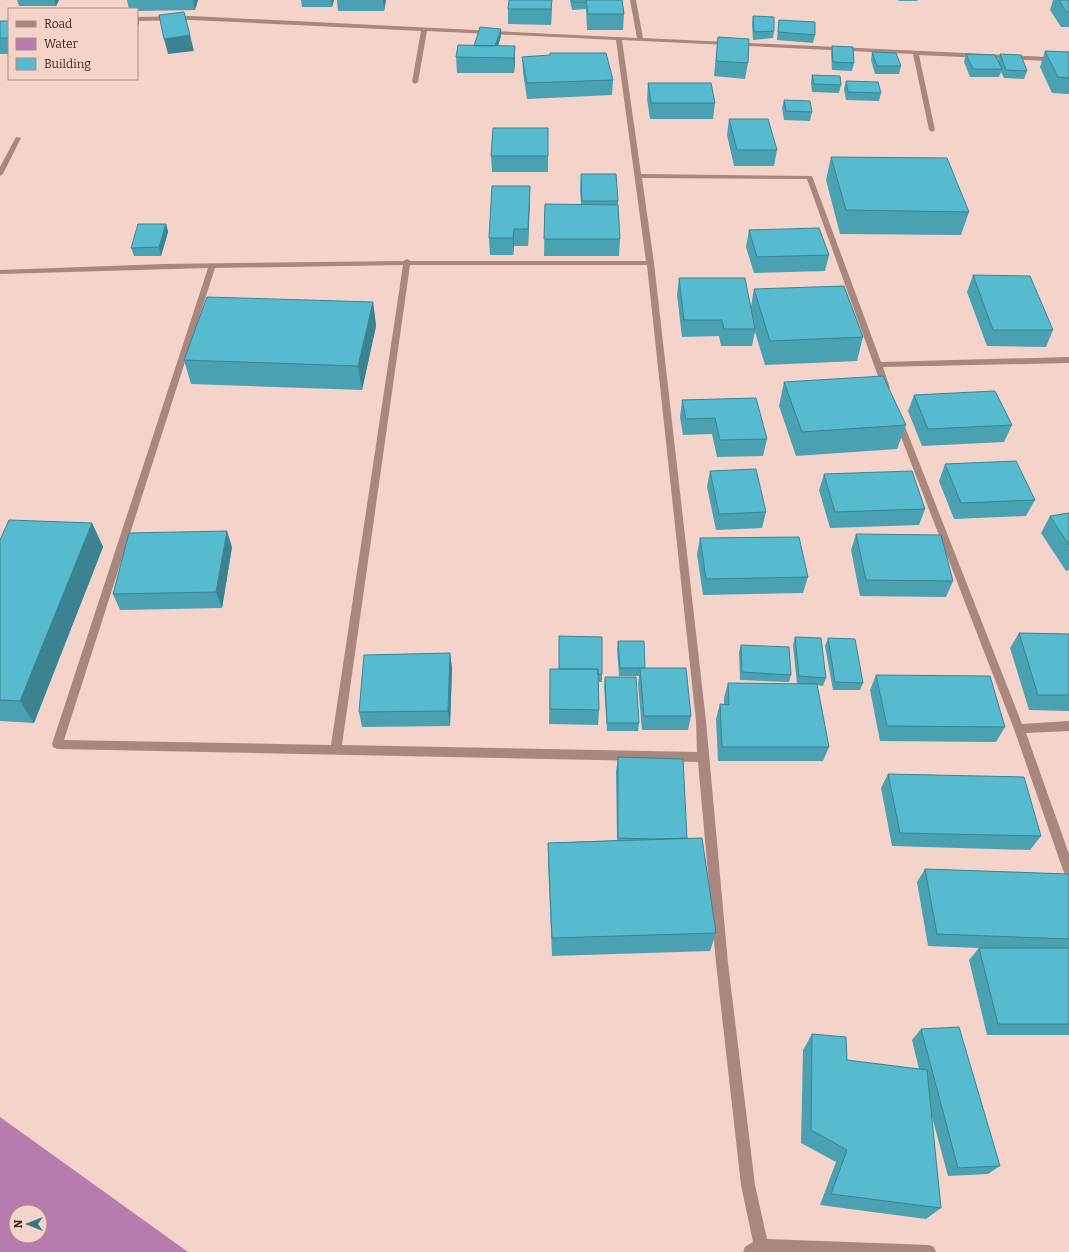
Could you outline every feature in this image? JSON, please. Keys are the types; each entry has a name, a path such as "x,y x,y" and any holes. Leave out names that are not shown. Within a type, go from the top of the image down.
{"street":[{"path":"633,0 640,40"},
{"path":"138,19 190,18 1069,60"},
{"path":"415,82 424,29"},
{"path":"620,39 650,262 701,721 722,963 755,1249 929,1252"},
{"path":"916,53 932,130"},
{"path":"0,174 18,138"},
{"path":"638,176 810,177 888,395"},
{"path":"0,272 142,266 212,267 407,262 650,262"},
{"path":"336,750 407,262"},
{"path":"212,267 56,744 336,750 533,752 703,757"},
{"path":"877,365 1069,360"},
{"path":"894,410 1019,729 1069,870"},
{"path":"1019,729 1069,726"}],"water":[{"path":"0,1117 188,1252 0,1252"}],"building":[{"path":"509,0 552,0 551,9 508,9"},
{"path":"572,0 586,0 586,2 572,2"},
{"path":"586,0 622,0 624,14 588,14"},
{"path":"1059,0 1069,0 1069,12 1066,12"},
{"path":"184,12 190,35 164,39 159,15"},
{"path":"753,16 774,17 774,31 754,32"},
{"path":"779,20 815,22 815,35 778,32"},
{"path":"0,21 8,21 8,38 0,38"},
{"path":"480,27 501,29 495,46 474,46"},
{"path":"718,37 749,39 748,63 716,61"},
{"path":"458,45 515,46 514,58 456,57"},
{"path":"832,46 853,47 854,63 833,62"},
{"path":"1045,51 1069,52 1069,78 1058,77"},
{"path":"872,52 896,53 901,66 877,66"},
{"path":"550,53 606,53 613,80 527,83 522,57 550,55"},
{"path":"966,54 995,55 1002,69 973,69"},
{"path":"1000,54 1021,55 1027,71 1006,70"},
{"path":"812,75 840,76 841,85 814,84"},
{"path":"846,81 878,82 881,93 848,92"},
{"path":"648,83 711,83 715,103 651,103"},
{"path":"784,100 810,101 812,112 786,111"},
{"path":"729,119 768,119 777,150 737,150"},
{"path":"493,128 548,128 548,156 491,156"},
{"path":"831,157 947,158 969,212 846,210"},
{"path":"581,174 616,174 618,201 582,201"},
{"path":"492,186 530,186 528,229 514,229 513,238 489,238"},
{"path":"545,204 618,205 620,239 544,239"},
{"path":"138,224 166,224 159,247 131,248"},
{"path":"819,228 829,255 757,257 749,230"},
{"path":"973,275 1030,276 1053,330 993,330"},
{"path":"679,278 745,278 755,329 724,329 722,320 684,320"},
{"path":"844,286 863,337 770,341 754,289"},
{"path":"207,297 373,302 358,366 184,360"},
{"path":"883,376 906,425 802,432 784,382"},
{"path":"995,391 1012,425 928,429 914,395"},
{"path":"756,398 767,439 720,440 715,418 686,419 682,400"},
{"path":"1016,461 1035,500 961,503 945,464"},
{"path":"756,469 766,512 719,514 710,471"},
{"path":"912,471 925,509 835,512 824,474"},
{"path":"1069,513 1069,545 1050,516"},
{"path":"9,520 92,523 20,701 0,700 0,540"},
{"path":"227,531 216,592 113,594 129,533"},
{"path":"856,534 941,535 953,581 866,580"},
{"path":"799,537 808,577 706,579 700,538"},
{"path":"1019,633 1069,634 1069,695 1038,695"},
{"path":"559,636 602,637 602,674 598,674 598,669 559,669"},
{"path":"795,637 821,638 826,678 799,676"},
{"path":"828,638 855,639 863,683 835,682"},
{"path":"618,641 644,641 645,668 620,668"},
{"path":"741,645 789,647 791,675 742,672"},
{"path":"450,653 448,711 359,712 364,655"},
{"path":"640,668 686,668 691,716 644,716"},
{"path":"550,669 598,669 599,710 550,709"},
{"path":"876,675 990,676 1005,727 887,726"},
{"path":"605,677 636,677 639,723 607,723"},
{"path":"728,683 817,684 829,747 722,747 720,704 729,705"},
{"path":"618,757 683,759 687,838 618,838"},
{"path":"888,774 1024,777 1041,836 900,833"},
{"path":"702,838 716,933 552,938 548,843"},
{"path":"925,869 1069,874 1069,939 937,934"},
{"path":"979,948 1069,948 1069,1024 998,1024"},
{"path":"959,1027 1000,1166 958,1168 921,1029"},
{"path":"812,1034 846,1037 847,1060 927,1070 941,1208 831,1194 847,1150 811,1130"}]}
